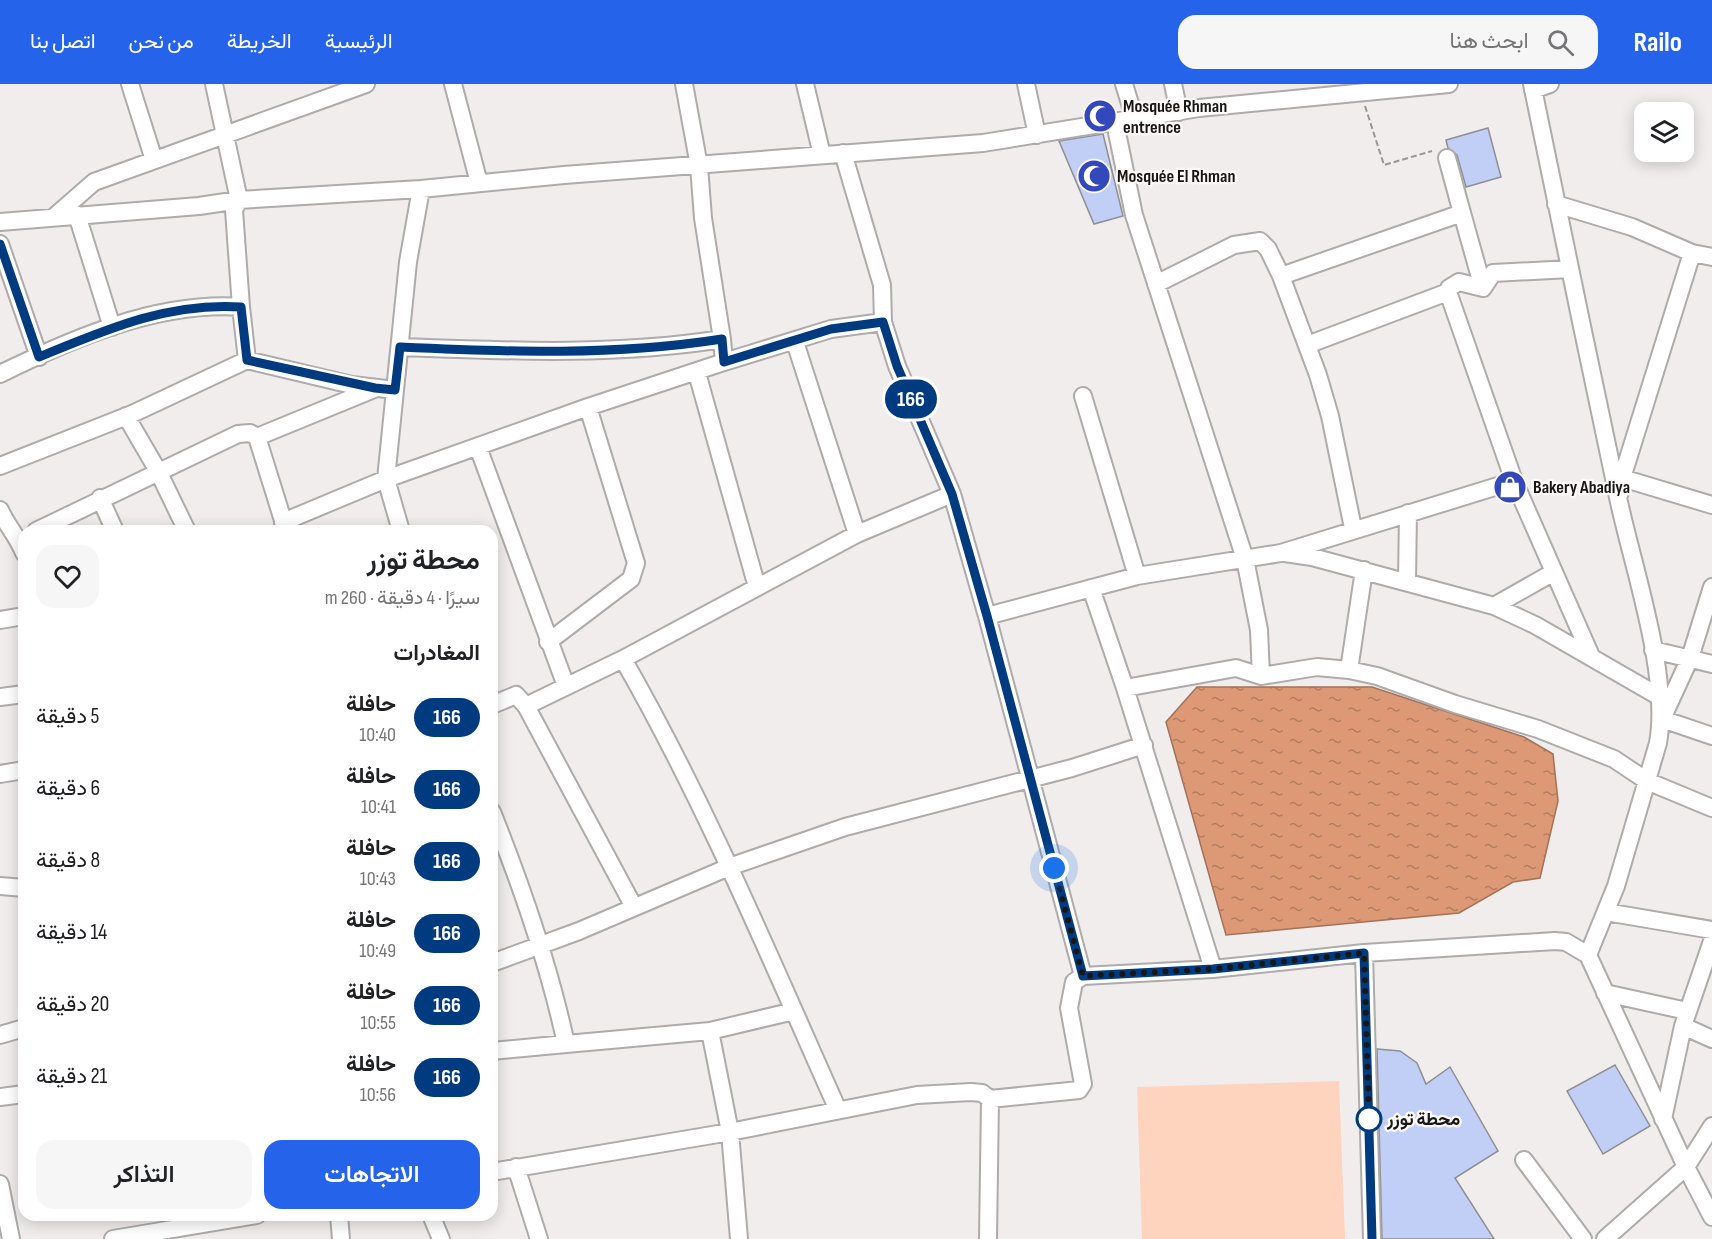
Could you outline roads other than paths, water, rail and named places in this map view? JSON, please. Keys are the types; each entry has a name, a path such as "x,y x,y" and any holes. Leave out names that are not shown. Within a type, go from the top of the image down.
{"street":[{"path":"130,84 154,160"},
{"path":"214,84 223,136 239,200 234,210 247,360"},
{"path":"54,217 94,182 366,84"},
{"path":"453,84 479,183"},
{"path":"684,84 699,166 703,218 724,362"},
{"path":"805,84 822,155"},
{"path":"1026,84 1037,135"},
{"path":"1124,84 1135,120"},
{"path":"1173,84 1179,112"},
{"path":"0,222 199,206 239,200 421,189 983,143 1179,112 1449,84"},
{"path":"1550,84 1532,87 1619,504 1653,650 1662,719"},
{"path":"1114,123 1131,205 1245,559 1259,630 1262,676"},
{"path":"843,153 882,285 883,322 897,366 952,494 1083,976"},
{"path":"1447,158 1483,288"},
{"path":"399,525 386,479 408,262 421,189"},
{"path":"1556,204 1632,227 1692,253 1712,257"},
{"path":"1281,276 1462,213"},
{"path":"77,215 112,327"},
{"path":"1156,284 1234,245 1260,241 1268,249 1281,276 1307,345 1330,416 1353,528"},
{"path":"0,244 39,357"},
{"path":"1619,504 1622,477 1692,253"},
{"path":"1483,288 1493,273 1570,269"},
{"path":"1307,345 1448,292 1453,284 1459,282 1483,288"},
{"path":"1448,292 1514,481 1592,656"},
{"path":"0,374 112,327 175,309 241,307"},
{"path":"288,525 386,479 588,407 831,329 883,322"},
{"path":"400,347 553,353 663,348 722,339"},
{"path":"795,342 856,534"},
{"path":"0,466 126,416 247,360 375,388 395,390"},
{"path":"697,373 757,587"},
{"path":"256,437 375,388"},
{"path":"1083,396 1137,576"},
{"path":"548,642 631,579 636,563 588,407"},
{"path":"126,416 158,471 184,525"},
{"path":"65,524 100,498 238,434 249,433 256,437 283,525"},
{"path":"478,447 566,686"},
{"path":"1622,477 1712,505"},
{"path":"987,616 1137,576 1281,553 1353,528 1514,481"},
{"path":"526,706 623,659 856,534 952,494"},
{"path":"100,498 112,525"},
{"path":"0,510 10,532 18,540"},
{"path":"1407,581 1408,513"},
{"path":"1281,553 1312,557 1494,606 1592,656 1660,697"},
{"path":"1349,670 1364,570"},
{"path":"1494,606 1554,572"},
{"path":"1588,955 1606,912 1647,781 1662,719 1690,658 1712,587"},
{"path":"1091,588 1144,745 1213,969"},
{"path":"0,620 18,617"},
{"path":"1653,650 1712,664"},
{"path":"623,659 663,729 729,867 838,1110"},
{"path":"1125,688 1236,668 1262,676 1317,667 1349,670 1377,676 1455,704 1538,729 1614,759 1647,781 1712,808"},
{"path":"0,697 18,695"},
{"path":"498,702 516,695 526,706 634,908"},
{"path":"1662,719 1712,736"},
{"path":"498,961 634,908 729,867 845,827 1144,745"},
{"path":"0,774 18,771"},
{"path":"498,827 517,876 539,946 566,1044"},
{"path":"0,886 18,888"},
{"path":"1606,912 1712,930"},
{"path":"498,1167 516,1167 730,1132 838,1110 950,1092 982,1093 990,1099 1079,1090 1083,1083 1069,1008 1074,982 1083,976 1213,969 1364,953 1555,941 1566,942 1588,955 1663,1119 1712,1217"},
{"path":"1663,1119 1685,1018 1712,941"},
{"path":"1364,953 1372,1239"},
{"path":"1605,993 1685,1018 1712,1039"},
{"path":"498,1050 710,1031 756,1022 794,1011"},
{"path":"0,1035 18,1030"},
{"path":"710,1031 730,1132 739,1239"},
{"path":"0,1097 18,1095"},
{"path":"988,1239 990,1099"},
{"path":"1605,1239 1686,1167 1712,1126"},
{"path":"1524,1160 1583,1239"},
{"path":"516,1167 539,1239"},
{"path":"0,1184 11,1239"},
{"path":"113,1239 171,1234 231,1221"},
{"path":"340,1221 341,1239"},
{"path":"434,1221 441,1239"}],"water":[{"path":"1197,687 1372,687 1524,737 1553,754 1558,801 1540,878 1513,882 1459,913 1226,935 1166,722"}],"place":[{"name":"Mosquée Rhman entrence","path":"1100,116"},
{"name":"Mosquée El Rhman","path":"1094,176"},
{"name":"Bakery Abadiya","path":"1510,487"},
{"name":"محطة توزر","path":"1369,1119"}]}
